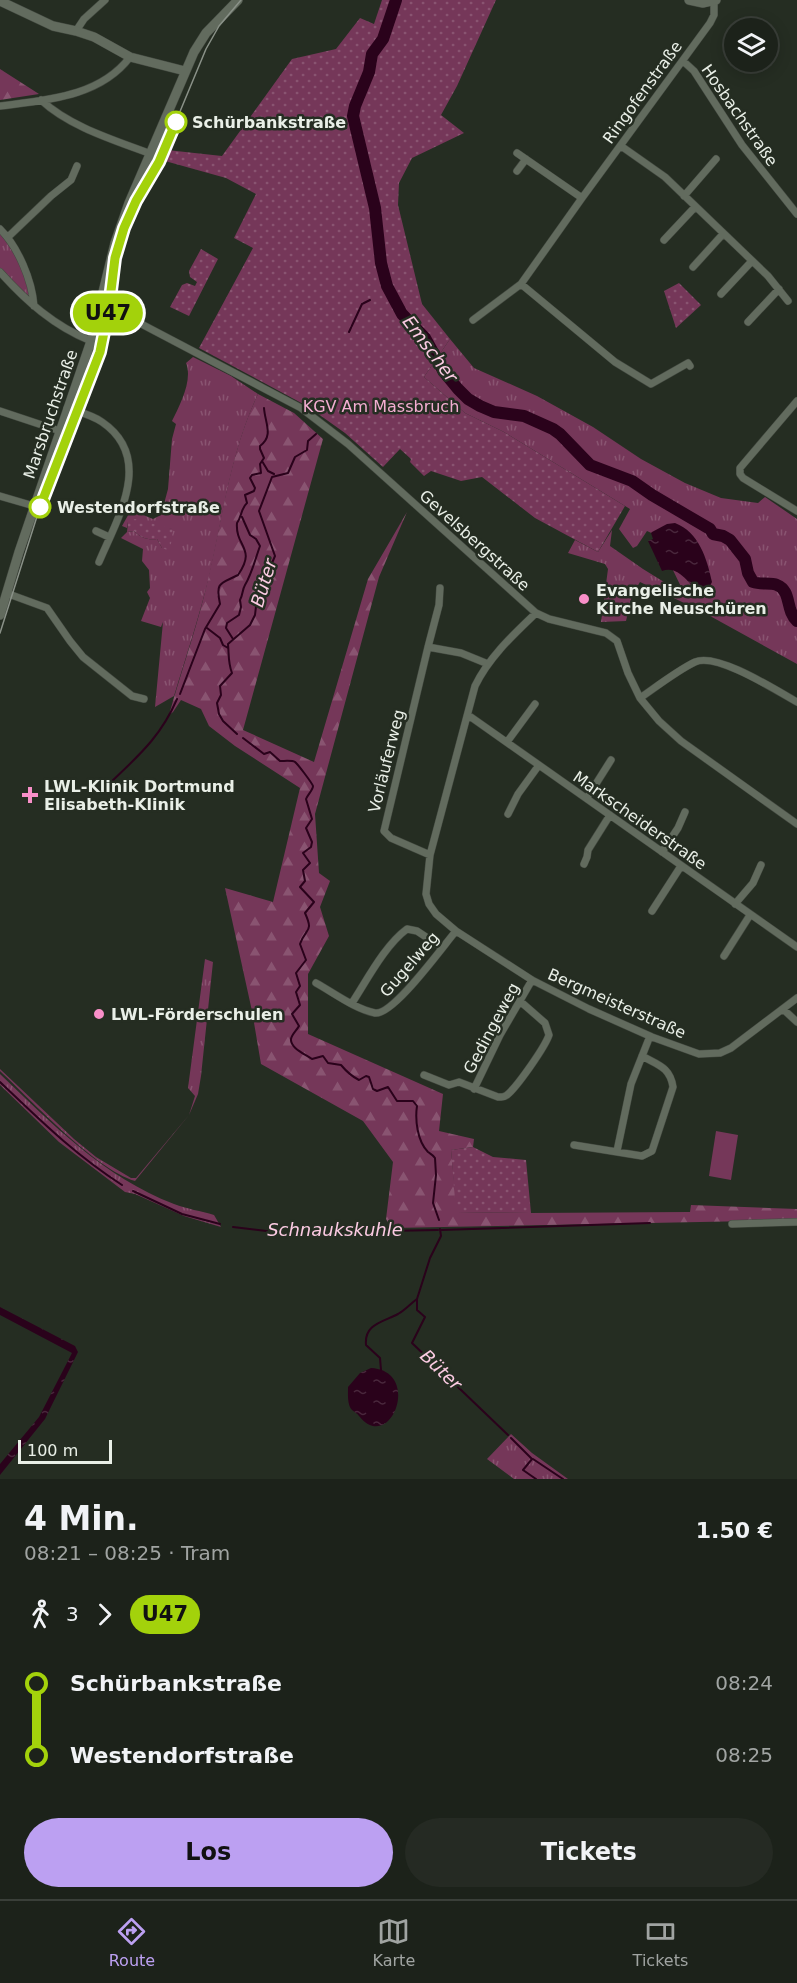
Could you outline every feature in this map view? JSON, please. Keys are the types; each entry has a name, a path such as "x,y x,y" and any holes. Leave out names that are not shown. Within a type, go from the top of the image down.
{"street":[{"path":"76,31 84,19 105,0"},
{"name":"Marsbruchstraße","path":"0,615 91,341 118,233 129,203 194,52 206,33 238,0"},
{"path":"689,0 703,3 715,0"},
{"name":"Ringofenstraße","path":"474,320 521,284 713,19 715,0"},
{"path":"0,1 53,26 76,31 110,45 130,57 185,71"},
{"path":"0,106 41,100 83,90 103,82 120,69 130,57"},
{"name":"Hosbachstraße","path":"683,61 694,71 742,145 797,214"},
{"path":"41,100 52,110 69,119 151,154"},
{"path":"621,146 665,177 752,261 788,301"},
{"path":"517,153 582,198"},
{"path":"517,171 526,159"},
{"path":"684,196 716,159"},
{"path":"8,237 71,180 77,166"},
{"path":"664,240 695,207"},
{"path":"0,229 8,237 32,289 34,306"},
{"path":"693,267 723,234"},
{"path":"721,294 752,261"},
{"path":"0,272 54,323 91,341"},
{"path":"521,284 615,362 651,384 688,363 690,366"},
{"path":"748,322 779,289"},
{"name":"Gevelsbergstraße","path":"99,306 109,307 301,408 348,444 536,613 549,619 606,633 617,641 640,698 659,721 681,741 797,824"},
{"path":"797,401 740,468 740,474 797,511"},
{"path":"67,408 101,421 117,437 127,456 129,476 126,497 99,562"},
{"path":"0,411 60,431"},
{"path":"0,496 34,507"},
{"path":"96,531 109,537"},
{"name":"Vorläuferweg","path":"430,855 392,838 384,831 439,605 440,588"},
{"path":"6,593 48,608 83,657 132,696 144,699"},
{"name":"Bergmeisterstraße","path":"536,613 516,631 488,664 476,686 430,855 426,894 429,904 444,922 456,931 532,980 589,1009 650,1036 699,1054 720,1053 734,1046 797,998"},
{"path":"428,647 460,653 488,664"},
{"path":"640,698 696,662 710,661 750,677 797,702"},
{"path":"507,742 535,704"},
{"name":"Markscheiderstraße","path":"468,715 797,947"},
{"path":"586,798 611,760"},
{"path":"508,814 518,794 539,765"},
{"path":"662,852 678,828 685,812"},
{"path":"584,864 588,850 610,815"},
{"path":"735,904 753,884 761,865"},
{"path":"652,911 681,866"},
{"path":"724,956 750,915"},
{"path":"352,1003 374,968 400,933 406,929 417,931 441,948"},
{"name":"Gugelweg","path":"316,983 377,1014 383,1012 396,1003 456,931"},
{"name":"Gedingeweg","path":"474,1089 500,1035 532,980"},
{"path":"424,1075 449,1085 459,1082 490,1095 503,1097 530,1066 549,1035 545,1023 521,1002"},
{"path":"783,1009 797,1022"},
{"path":"617,1151 631,1084 650,1036"},
{"path":"574,1145 642,1156 652,1151 673,1087 671,1076 664,1068 642,1056"},
{"path":"732,1224 797,1222"}],"green space":[{"name":"KGV Am Massbruch","path":"382,0 496,0 457,86 441,115 464,133 412,158 399,183 398,205 422,304 450,339 424,377 465,413 504,432 625,506 598,552 535,518 482,477 461,481 431,471 424,476 400,449 383,467 345,433 307,406 199,348 253,248 234,238 256,194 226,178 165,161 167,150 222,156 292,59 336,49 360,18 374,24"},
{"path":"0,69 39,94 0,100"},
{"path":"0,232 20,263 30,297 25,296 0,268"},
{"path":"201,249 218,259 189,316 170,307 182,285 187,283 195,286 197,282 190,277 189,271"},
{"path":"679,283 701,305 676,328 664,291"},
{"path":"450,339 474,368 537,396 685,483 721,498 758,503 765,497 797,519 797,664 701,611 640,582 632,595 626,621 601,622 608,569 605,564 568,553 575,540 598,552 612,530 610,546 685,595 656,535 647,531 637,546 633,548 619,529 630,509 504,432 465,413 424,377"},
{"path":"193,357 231,376 258,394 234,461 209,577 174,696 155,707 163,622 161,627 141,621 150,598 147,592 150,588 149,570 142,561 143,549 121,538 127,532 134,531 144,538 157,539 162,548 172,529 128,522 127,528 122,526 131,510 153,519 161,515 168,489 172,439 176,424 172,421 187,385 186,363"},
{"path":"258,394 294,413 323,439 243,730 314,762 368,579 407,512 379,577 315,814 319,873 330,881 320,907 329,936 308,974 308,1034 443,1094 439,1131 474,1139 473,1147 451,1150 457,1212 690,1212 691,1205 797,1209 797,1220 391,1228 386,1219 393,1162 363,1121 261,1064 252,1011 225,888 273,902 300,788 235,746 209,726 201,709 181,700 169,715 205,593 234,460"},
{"path":"135,519 173,529 170,551 162,548 157,539 144,538 134,531 127,532 128,522"},
{"path":"205,959 213,962 201,1076 198,1094 189,1115 195,1096 188,1088"},
{"path":"0,1069 74,1139 96,1157 131,1178 136,1178 189,1115 135,1181 119,1174 83,1149 46,1116"},
{"path":"0,1074 60,1130 102,1164 149,1193 179,1206 214,1215 221,1227 184,1216 135,1194 125,1192 59,1142 0,1085"},
{"path":"716,1131 738,1135 731,1180 709,1176"},
{"path":"473,1147 493,1157 526,1160 531,1213 456,1212 451,1150"},
{"path":"511,1434 532,1453 568,1479 514,1479 487,1459"}],"water":[{"path":"675,523 690,533 701,547 712,582 705,596 701,597 679,573 662,571 648,541 653,539 652,532 667,524"},
{"path":"0,1307 75,1346 78,1352 45,1419 0,1475 0,1464 39,1417 72,1353 0,1315"},
{"path":"371,1368 387,1373 395,1382 398,1395 396,1408 390,1419 381,1425 371,1425 350,1408 348,1387 360,1373"}],"waterway":[{"name":"Emscher","path":"396,0 383,39 372,54 369,72 353,116 375,208 381,263 387,286 402,314 425,338 444,372 468,399 494,412 524,416 553,429 590,465 632,481 710,529 713,534 730,540 745,559 753,582 774,584 782,588 787,596 793,617 797,621"},
{"name":"Büter","path":"349,332 362,304 370,300"},
{"path":"180,694 205,629 220,604 219,587 238,575 246,559 246,553 237,531 237,523 247,503 245,495 254,491 255,488 250,478 252,475 261,473 260,464 264,458 260,446 268,434 264,408"},
{"name":"Büter","path":"237,734 223,721 217,703 221,695 220,686 232,673 228,644 250,625 255,615 257,598 275,556 259,511 272,477 288,473 295,457 307,450 308,441 316,434"},
{"path":"262,461 268,471 274,474"},
{"path":"233,639 226,628 227,623 239,615 243,589 260,546 250,535 242,517"},
{"path":"207,628 228,648"},
{"path":"102,791 154,738 177,699"},
{"name":"Büter","path":"243,738 264,754 270,752 280,761 295,762 313,786 306,799 312,819 306,828 312,842 311,847 303,853 310,863 303,870 305,881 300,887 314,902 305,913 309,927 300,944 306,960 296,973 300,986 296,992 300,1005 292,1014 299,1026 291,1042 295,1048 312,1059 323,1056 328,1063 341,1065 359,1080 366,1076 369,1077 373,1089 377,1091 388,1087 397,1101 413,1101 417,1106 416,1117 421,1142 435,1158 433,1203 439,1220"},
{"name":"Schnaukskuhle","path":"0,1082 73,1149 122,1185"},
{"name":"Schnaukskuhle","path":"133,1191 182,1214 220,1224"},
{"path":"441,1230 650,1223"},
{"name":"Schnaukskuhle","path":"233,1227 283,1233 438,1230"},
{"name":"Büter","path":"440,1229 441,1236 430,1258 417,1299 417,1310 425,1317 412,1343 508,1435"},
{"path":"381,1370 380,1358 366,1345 368,1332 371,1328 398,1314 417,1299"},
{"name":"Büter","path":"511,1438 532,1459 523,1470 536,1479"},
{"path":"533,1459 563,1479"}],"tram line":[{"path":"0,633 40,507 100,352 115,258 124,228 136,201 159,162 206,49 219,26 241,0"},
{"name":"U47","path":"40,507 75,411 100,352 115,258 124,228 136,201 159,162 176,122"}],"place":[{"name":"Schürbankstraße","path":"176,122"},
{"name":"Westendorfstraße","path":"40,507"},
{"name":"Evangelische Kirche Neuschüren","path":"584,599"},
{"name":"LWL-Klinik Dortmund Elisabeth-Klinik","path":"30,795"},
{"name":"LWL-Förderschulen","path":"99,1014"}]}
